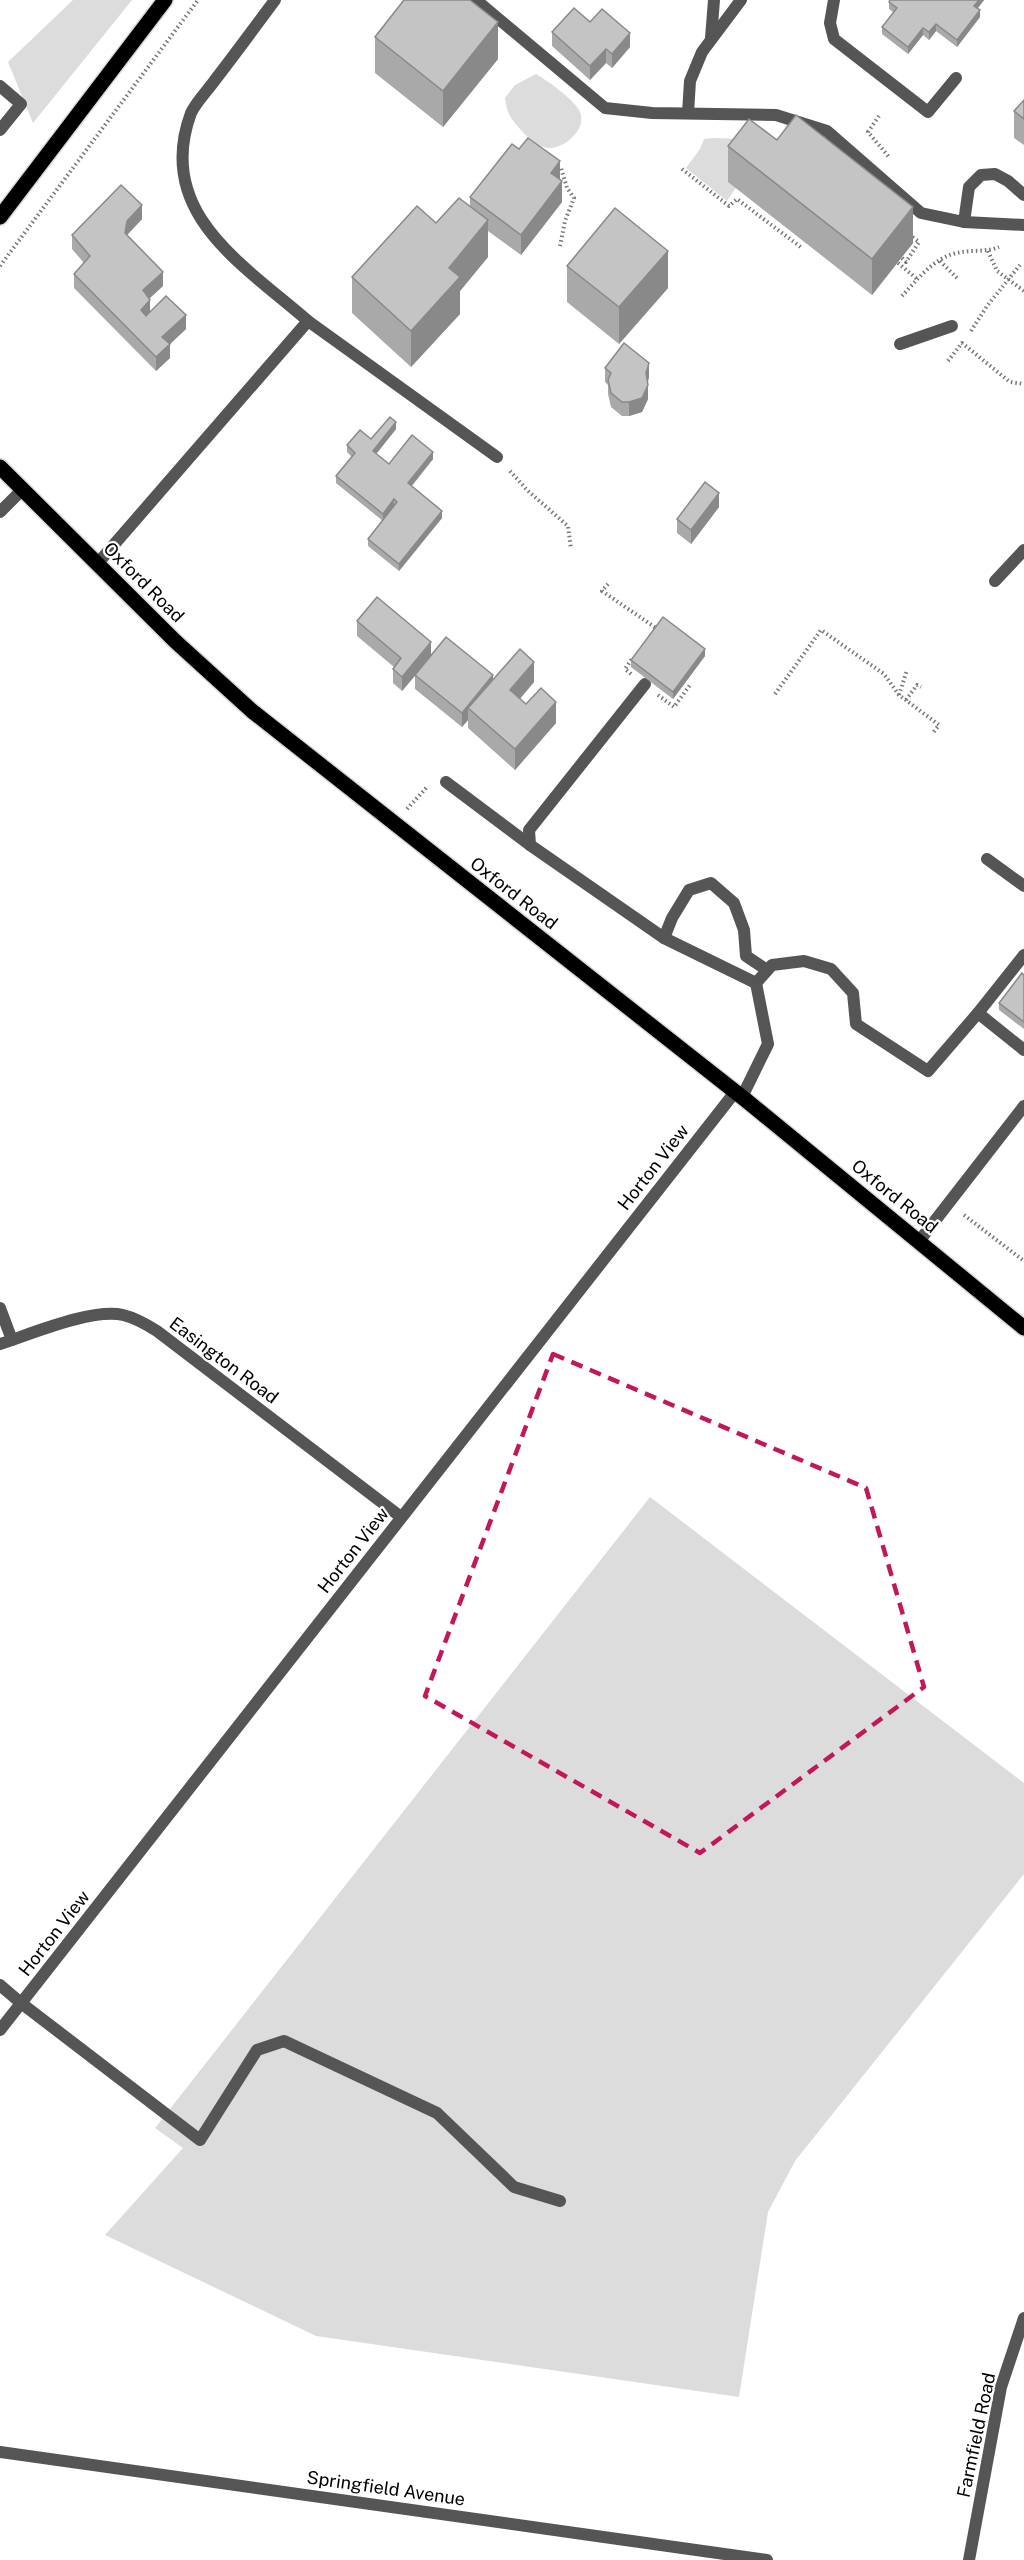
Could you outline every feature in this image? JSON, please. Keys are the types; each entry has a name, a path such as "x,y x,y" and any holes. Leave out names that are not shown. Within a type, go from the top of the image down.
{"main road":[{"path":"0,217 165,0"},
{"name":"Oxford Road","path":"0,467 175,641 252,711 738,1094 920,1240 1024,1328"}],"street":[{"path":"275,0 192,112 183,151 186,182 195,213 215,241 308,321 497,457"},
{"path":"476,0 604,108 652,113 776,115 827,131 921,213 964,222 1024,225"},
{"path":"711,39 714,0"},
{"path":"688,113 690,81 702,52 741,0"},
{"path":"834,0 830,23 834,39 928,112 956,78"},
{"path":"0,86 21,104 0,130"},
{"path":"964,222 969,187 981,175 995,174 1008,181 1024,195"},
{"path":"98,563 308,321"},
{"path":"900,344 952,326"},
{"path":"0,512 22,490"},
{"path":"995,580 1024,550"},
{"path":"530,845 529,830 645,684"},
{"path":"446,782 530,845 664,938 756,983 772,965 804,962 831,969 853,993 856,1024 928,1071 1024,955"},
{"path":"987,860 1024,886"},
{"path":"664,938 672,918 689,890 711,884 734,903 744,930 746,956 767,970"},
{"name":"Horton View","path":"0,2030 401,1517 738,1094 768,1044 756,983"},
{"path":"978,1013 1024,1050"},
{"path":"920,1240 1024,1106"},
{"path":"0,1308 6,1342"},
{"name":"Easington Road","path":"6,1342 82,1318 107,1313 137,1319 157,1331 401,1517"},
{"path":"0,1985 200,2140 257,2050 284,2041 437,2113 514,2187 560,2200"},
{"name":"Farmfield Road","path":"969,2560 1001,2387 1024,2318"},
{"name":"Springfield Avenue","path":"0,2452 734,2558 767,2560"}],"path":[{"path":"0,266 198,0"},
{"path":"879,116 868,132 893,161"},
{"path":"560,246 565,221 574,198 567,188 561,168"},
{"path":"682,169 729,206 737,199 802,249"},
{"path":"902,258 906,262 920,242 910,236"},
{"path":"902,296 917,279 952,254 988,251 999,247"},
{"path":"988,251 997,271 1024,291"},
{"path":"940,261 957,278"},
{"path":"898,263 917,279"},
{"path":"948,361 1020,265"},
{"path":"962,343 1010,382 1024,384"},
{"path":"497,457 527,490 567,526 572,549"},
{"path":"608,584 602,591 656,628 650,636"},
{"path":"775,694 821,630 884,674 899,694 939,725 932,734"},
{"path":"637,652 625,669 674,707 690,685"},
{"path":"899,694 907,670"},
{"path":"906,700 917,685 921,687"},
{"path":"394,823 434,780 446,782"},
{"path":"949,1203 1024,1261"}],"highlighted area":[{"path":"553,1354 866,1488 924,1687 700,1853 425,1696"}],"shaded area":[{"path":"73,0 132,0 33,123 8,62"},
{"path":"536,74 571,100 579,110 581,124 574,136 562,145 549,148 538,145 522,131 509,114 505,98 515,85"},
{"path":"704,139 768,140 727,201 686,168 700,149"},
{"path":"650,1497 1024,1783 1024,1874 795,2161 768,2212 739,2397 316,2336 105,2235 183,2148 155,2128"}],"building":[{"path":"404,0 470,0 498,22 443,91 375,37"},
{"path":"890,0 979,0 974,6 980,10 957,40 936,24 929,32 923,28 908,47 882,27 897,8 889,2"},
{"path":"574,8 590,22 602,9 630,33 612,54 606,49 590,66 552,32"},
{"path":"1024,100 1024,119 1014,111"},
{"path":"796,115 913,207 872,259 728,146 749,119 777,140"},
{"path":"528,138 560,161 551,173 562,181 521,235 470,197 512,144 519,149"},
{"path":"121,185 142,205 127,221 125,233 163,272 143,290 150,300 141,310 146,316 166,296 186,315 162,337 170,344 156,357 74,274 90,256 72,235"},
{"path":"459,198 488,220 449,268 460,277 411,331 352,277 417,206 436,223"},
{"path":"615,208 668,251 619,307 567,266"},
{"path":"624,343 649,363 646,373 648,385 642,398 629,402 622,402 611,393 608,380 611,373 605,368"},
{"path":"390,417 396,422 373,451 389,464 412,435 433,452 408,483 442,511 399,564 368,539 397,502 394,499 383,514 336,476 355,453 347,445 360,430 371,439"},
{"path":"705,482 719,493 691,530 677,519"},
{"path":"377,597 431,642 402,677 393,669 401,658 357,621"},
{"path":"663,617 705,649 673,692 631,660"},
{"path":"446,637 493,675 462,713 415,675"},
{"path":"520,649 534,662 510,690 526,704 541,688 556,702 515,749 468,708"},
{"path":"1022,973 1024,975 1024,1022 999,1003"}]}
